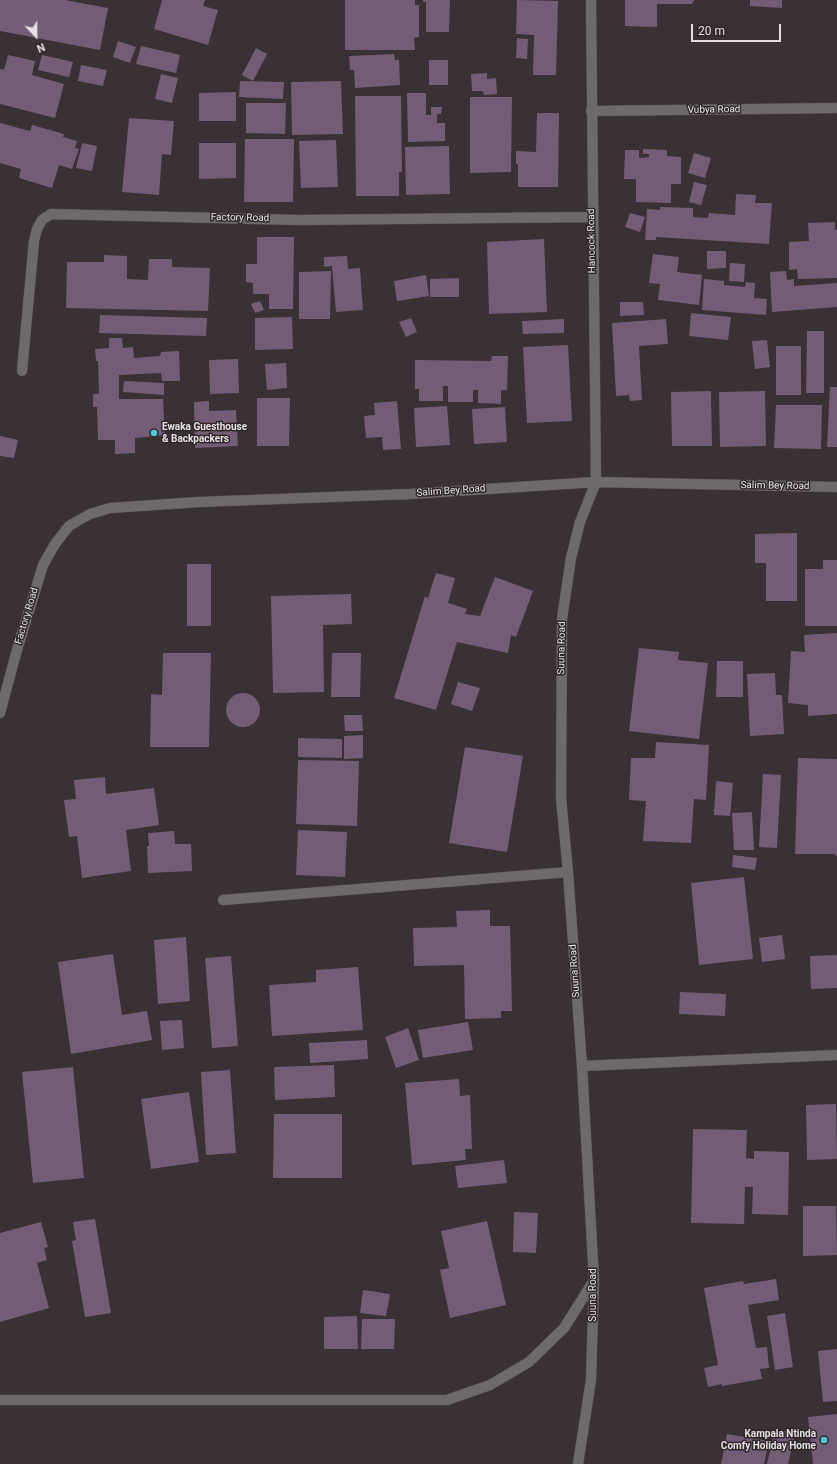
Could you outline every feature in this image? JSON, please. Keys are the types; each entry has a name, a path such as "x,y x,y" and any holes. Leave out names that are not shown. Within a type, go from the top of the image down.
{"street":[{"name":"Hancock Road","path":"591,0 592,217 596,482"},
{"name":"Vubya Road","path":"591,111 837,108"},
{"name":"Factory Road","path":"22,371 34,241 37,229 42,220 51,214 298,220 592,217"},
{"name":"Salim Bey Road","path":"69,526 90,514 110,508 199,502 410,494 596,482 837,487"},
{"name":"Suuna Road","path":"578,1464 591,1380 594,1280 582,1066 561,798 562,619 571,558 580,522 596,482"},
{"name":"Factory Road","path":"0,713 16,650 42,565 54,544 69,526"},
{"path":"223,900 568,872"},
{"path":"582,1066 837,1055"},
{"path":"0,1400 447,1400 490,1384 530,1362 564,1328 594,1280"}],"building":[{"path":"0,0 65,0 108,8 100,50 0,31"},
{"path":"162,0 205,0 203,6 218,10 208,45 154,29"},
{"path":"345,0 415,0 415,5 419,5 419,37 414,38 415,50 345,50"},
{"path":"423,0 450,0 449,32 426,32 426,2 423,2"},
{"path":"517,0 558,1 556,75 533,75 534,35 516,34"},
{"path":"625,0 694,0 692,4 657,4 657,27 625,26"},
{"path":"750,0 782,0 782,8 750,6"},
{"path":"517,38 528,39 527,59 516,58"},
{"path":"118,41 136,47 130,63 113,57"},
{"path":"141,46 180,55 176,73 136,64"},
{"path":"256,48 267,54 253,81 242,75"},
{"path":"394,54 395,60 399,60 400,85 355,88 354,70 350,70 349,56"},
{"path":"8,55 35,61 32,75 64,84 55,118 0,104 0,69 4,70"},
{"path":"42,55 73,62 69,77 38,70"},
{"path":"429,60 448,60 448,85 429,85"},
{"path":"81,65 107,70 103,86 78,81"},
{"path":"487,73 487,79 496,78 497,94 484,95 483,91 472,91 471,74"},
{"path":"161,74 178,78 172,103 155,99"},
{"path":"240,81 284,82 283,99 239,97"},
{"path":"341,81 343,134 292,135 291,82"},
{"path":"236,92 236,121 199,121 199,93"},
{"path":"407,93 426,93 426,115 431,115 431,107 442,107 441,114 437,114 437,123 445,123 445,141 408,142"},
{"path":"355,96 401,96 402,172 399,172 399,196 356,196"},
{"path":"470,97 512,97 511,172 470,173"},
{"path":"246,103 286,103 285,134 246,133"},
{"path":"537,113 559,113 558,187 518,187 518,164 516,164 516,151 536,152"},
{"path":"129,118 174,121 171,155 162,154 159,195 122,192"},
{"path":"0,123 30,131 32,125 64,134 63,137 77,141 75,148 79,149 72,169 59,165 52,188 19,178 21,169 0,163"},
{"path":"245,139 294,139 293,202 244,202"},
{"path":"336,140 338,187 301,188 299,141"},
{"path":"82,143 97,146 92,171 76,168"},
{"path":"199,143 236,143 236,178 199,179"},
{"path":"449,146 450,194 406,195 405,147"},
{"path":"643,149 667,150 667,156 681,157 681,184 671,184 671,203 636,202 636,179 624,179 625,150 639,150 639,158 649,157 649,154 643,154"},
{"path":"694,153 711,158 705,178 688,173"},
{"path":"694,182 707,185 701,205 689,202"},
{"path":"736,194 756,195 755,203 772,203 769,244 656,237 656,240 645,240 647,209 660,210 660,207 693,208 693,217 708,218 709,213 735,215"},
{"path":"630,213 645,217 640,232 625,227"},
{"path":"835,222 835,230 837,230 837,278 798,279 797,269 789,270 789,242 809,241 808,223"},
{"path":"257,237 294,237 293,309 269,309 269,294 253,294 253,283 246,282 246,264 257,264"},
{"path":"544,239 547,312 489,314 487,242"},
{"path":"707,251 726,251 726,268 707,269"},
{"path":"653,254 679,257 677,272 702,275 699,305 658,300 660,284 649,283"},
{"path":"104,255 127,256 127,279 148,280 149,259 172,259 172,267 210,268 208,311 66,308 67,262 104,262"},
{"path":"347,256 348,269 360,268 363,310 336,312 332,266 324,267 324,257"},
{"path":"730,263 745,264 744,282 729,281"},
{"path":"331,271 330,319 299,319 299,272"},
{"path":"786,271 787,280 794,279 794,286 837,283 837,307 772,312 770,272"},
{"path":"426,275 429,296 397,301 394,281"},
{"path":"459,278 459,297 430,297 430,279"},
{"path":"704,279 724,281 724,285 745,287 746,282 755,283 754,298 767,299 766,315 702,310"},
{"path":"260,301 264,310 255,313 251,304"},
{"path":"620,302 643,302 644,315 620,316"},
{"path":"691,313 731,317 728,340 689,336"},
{"path":"100,315 207,318 206,336 99,333"},
{"path":"292,317 293,349 255,350 255,318"},
{"path":"411,318 417,332 406,337 399,322"},
{"path":"564,319 564,333 523,334 522,321"},
{"path":"666,319 668,344 639,346 642,400 630,401 629,395 616,396 612,323"},
{"path":"807,331 824,331 824,393 806,393"},
{"path":"109,338 122,338 123,348 133,347 134,358 160,356 161,352 179,351 180,381 162,381 161,373 119,375 119,399 163,399 165,435 135,438 135,453 115,454 115,440 98,440 97,407 93,407 93,394 99,394 98,361 96,361 95,349 109,348"},
{"path":"767,340 770,367 755,369 752,341"},
{"path":"568,345 572,421 527,423 523,347"},
{"path":"776,346 801,346 801,395 776,395"},
{"path":"492,356 508,356 507,390 501,390 501,404 478,403 478,390 473,390 473,402 448,402 448,386 443,386 443,401 419,401 419,389 415,389 415,360 491,361"},
{"path":"238,359 239,393 210,394 209,360"},
{"path":"286,363 287,388 267,390 265,364"},
{"path":"124,381 164,383 164,395 123,392"},
{"path":"830,387 837,387 837,447 827,447"},
{"path":"711,391 712,446 672,446 671,392"},
{"path":"765,391 766,446 720,447 719,392"},
{"path":"257,398 290,398 289,446 257,446"},
{"path":"209,401 209,411 236,410 238,446 195,448 194,402"},
{"path":"397,401 401,449 383,450 382,437 366,438 364,416 375,415 374,403"},
{"path":"776,405 822,405 821,449 774,448"},
{"path":"447,406 450,445 416,447 414,408"},
{"path":"505,407 507,442 474,444 472,409"},
{"path":"0,436 18,440 14,458 0,456"},
{"path":"797,533 797,601 766,601 766,563 755,563 755,534"},
{"path":"823,560 837,560 837,626 805,626 805,569 823,569"},
{"path":"187,564 211,564 211,626 187,626"},
{"path":"436,573 455,578 448,603 467,609 465,614 480,616 495,577 533,591 516,637 511,635 508,653 457,642 436,710 394,698 425,596 428,598"},
{"path":"351,594 352,624 323,625 324,692 273,693 271,596"},
{"path":"837,633 837,714 808,716 808,705 788,703 791,651 805,652 804,635"},
{"path":"639,648 679,652 678,660 708,663 699,739 629,731"},
{"path":"163,653 211,653 209,747 150,747 151,694 162,695"},
{"path":"332,653 361,653 360,697 331,697"},
{"path":"717,661 743,661 743,697 716,697"},
{"path":"775,673 776,695 782,695 784,734 750,736 747,674"},
{"path":"458,682 480,688 472,711 451,704"},
{"path":"240,693 246,693 255,698 259,704 259,716 255,722 246,727 240,727 231,722 226,713 226,707 231,698"},
{"path":"344,715 362,715 363,731 345,731"},
{"path":"363,735 363,758 344,759 344,736"},
{"path":"298,738 342,739 342,758 298,757"},
{"path":"656,742 709,745 706,800 694,799 691,843 643,841 646,801 629,800 631,758 655,758"},
{"path":"465,747 523,756 507,852 449,843"},
{"path":"798,758 837,759 837,856 835,854 795,854"},
{"path":"298,760 359,761 357,826 296,824"},
{"path":"763,774 781,775 777,848 759,847"},
{"path":"105,777 106,794 154,788 159,825 126,830 131,871 82,878 77,836 69,837 64,800 76,799 74,780"},
{"path":"716,781 733,783 730,816 714,815"},
{"path":"752,812 754,850 734,850 732,813"},
{"path":"298,830 347,832 345,877 296,875"},
{"path":"174,831 175,844 191,844 192,871 148,873 148,833"},
{"path":"733,855 757,858 755,870 732,867"},
{"path":"744,877 753,959 699,965 691,883"},
{"path":"490,910 490,926 510,926 512,1011 501,1011 501,1018 465,1019 464,965 414,966 413,928 457,927 456,911"},
{"path":"782,935 785,959 762,962 759,938"},
{"path":"186,937 190,1001 158,1004 154,940"},
{"path":"113,954 122,1015 147,1011 152,1040 71,1054 58,962"},
{"path":"837,955 837,988 811,989 810,956"},
{"path":"231,956 238,1046 212,1048 205,958"},
{"path":"358,967 363,1030 272,1036 269,985 316,982 316,970"},
{"path":"680,992 726,994 725,1016 679,1014"},
{"path":"182,1020 184,1048 162,1050 160,1021"},
{"path":"468,1022 473,1050 423,1058 418,1030"},
{"path":"408,1028 419,1060 396,1068 385,1037"},
{"path":"367,1040 368,1059 310,1063 309,1043"},
{"path":"334,1065 335,1097 275,1100 274,1067"},
{"path":"73,1067 84,1178 33,1183 22,1072"},
{"path":"230,1070 236,1153 206,1155 201,1072"},
{"path":"459,1079 460,1096 470,1095 472,1149 465,1149 466,1160 412,1165 405,1083"},
{"path":"189,1092 199,1162 151,1169 141,1099"},
{"path":"836,1104 837,1159 807,1160 806,1105"},
{"path":"274,1114 342,1114 342,1178 273,1178"},
{"path":"693,1129 747,1130 746,1158 754,1159 754,1151 789,1152 788,1215 752,1214 753,1187 745,1187 744,1224 691,1223"},
{"path":"504,1160 507,1183 458,1188 455,1166"},
{"path":"803,1206 836,1206 837,1255 803,1256"},
{"path":"514,1212 538,1213 536,1253 513,1252"},
{"path":"95,1219 111,1313 85,1317 72,1241 76,1240 73,1222"},
{"path":"487,1221 506,1305 450,1318 440,1270 449,1268 441,1231"},
{"path":"41,1222 48,1247 44,1248 47,1260 37,1263 49,1308 0,1322 0,1233"},
{"path":"776,1279 779,1300 748,1305 756,1348 767,1347 769,1368 760,1369 762,1379 708,1387 704,1368 718,1365 704,1288 743,1281 744,1284"},
{"path":"363,1290 390,1294 386,1316 360,1313"},
{"path":"785,1313 793,1367 775,1370 767,1316"},
{"path":"357,1316 358,1349 324,1349 324,1317"},
{"path":"362,1319 395,1319 394,1349 361,1349"},
{"path":"837,1349 837,1401 823,1402 818,1351"},
{"name":"Kampala Ntinda Comfy Holiday Home","path":"837,1414 837,1464 813,1464 808,1417"},
{"path":"775,1429 795,1433 788,1464 767,1464"},
{"path":"727,1434 769,1441 764,1464 721,1464"}],"place":[{"name":"Ewaka Guesthouse & Backpackers","path":"154,433"},
{"name":"Kampala Ntinda Comfy Holiday Home","path":"824,1440"}]}
